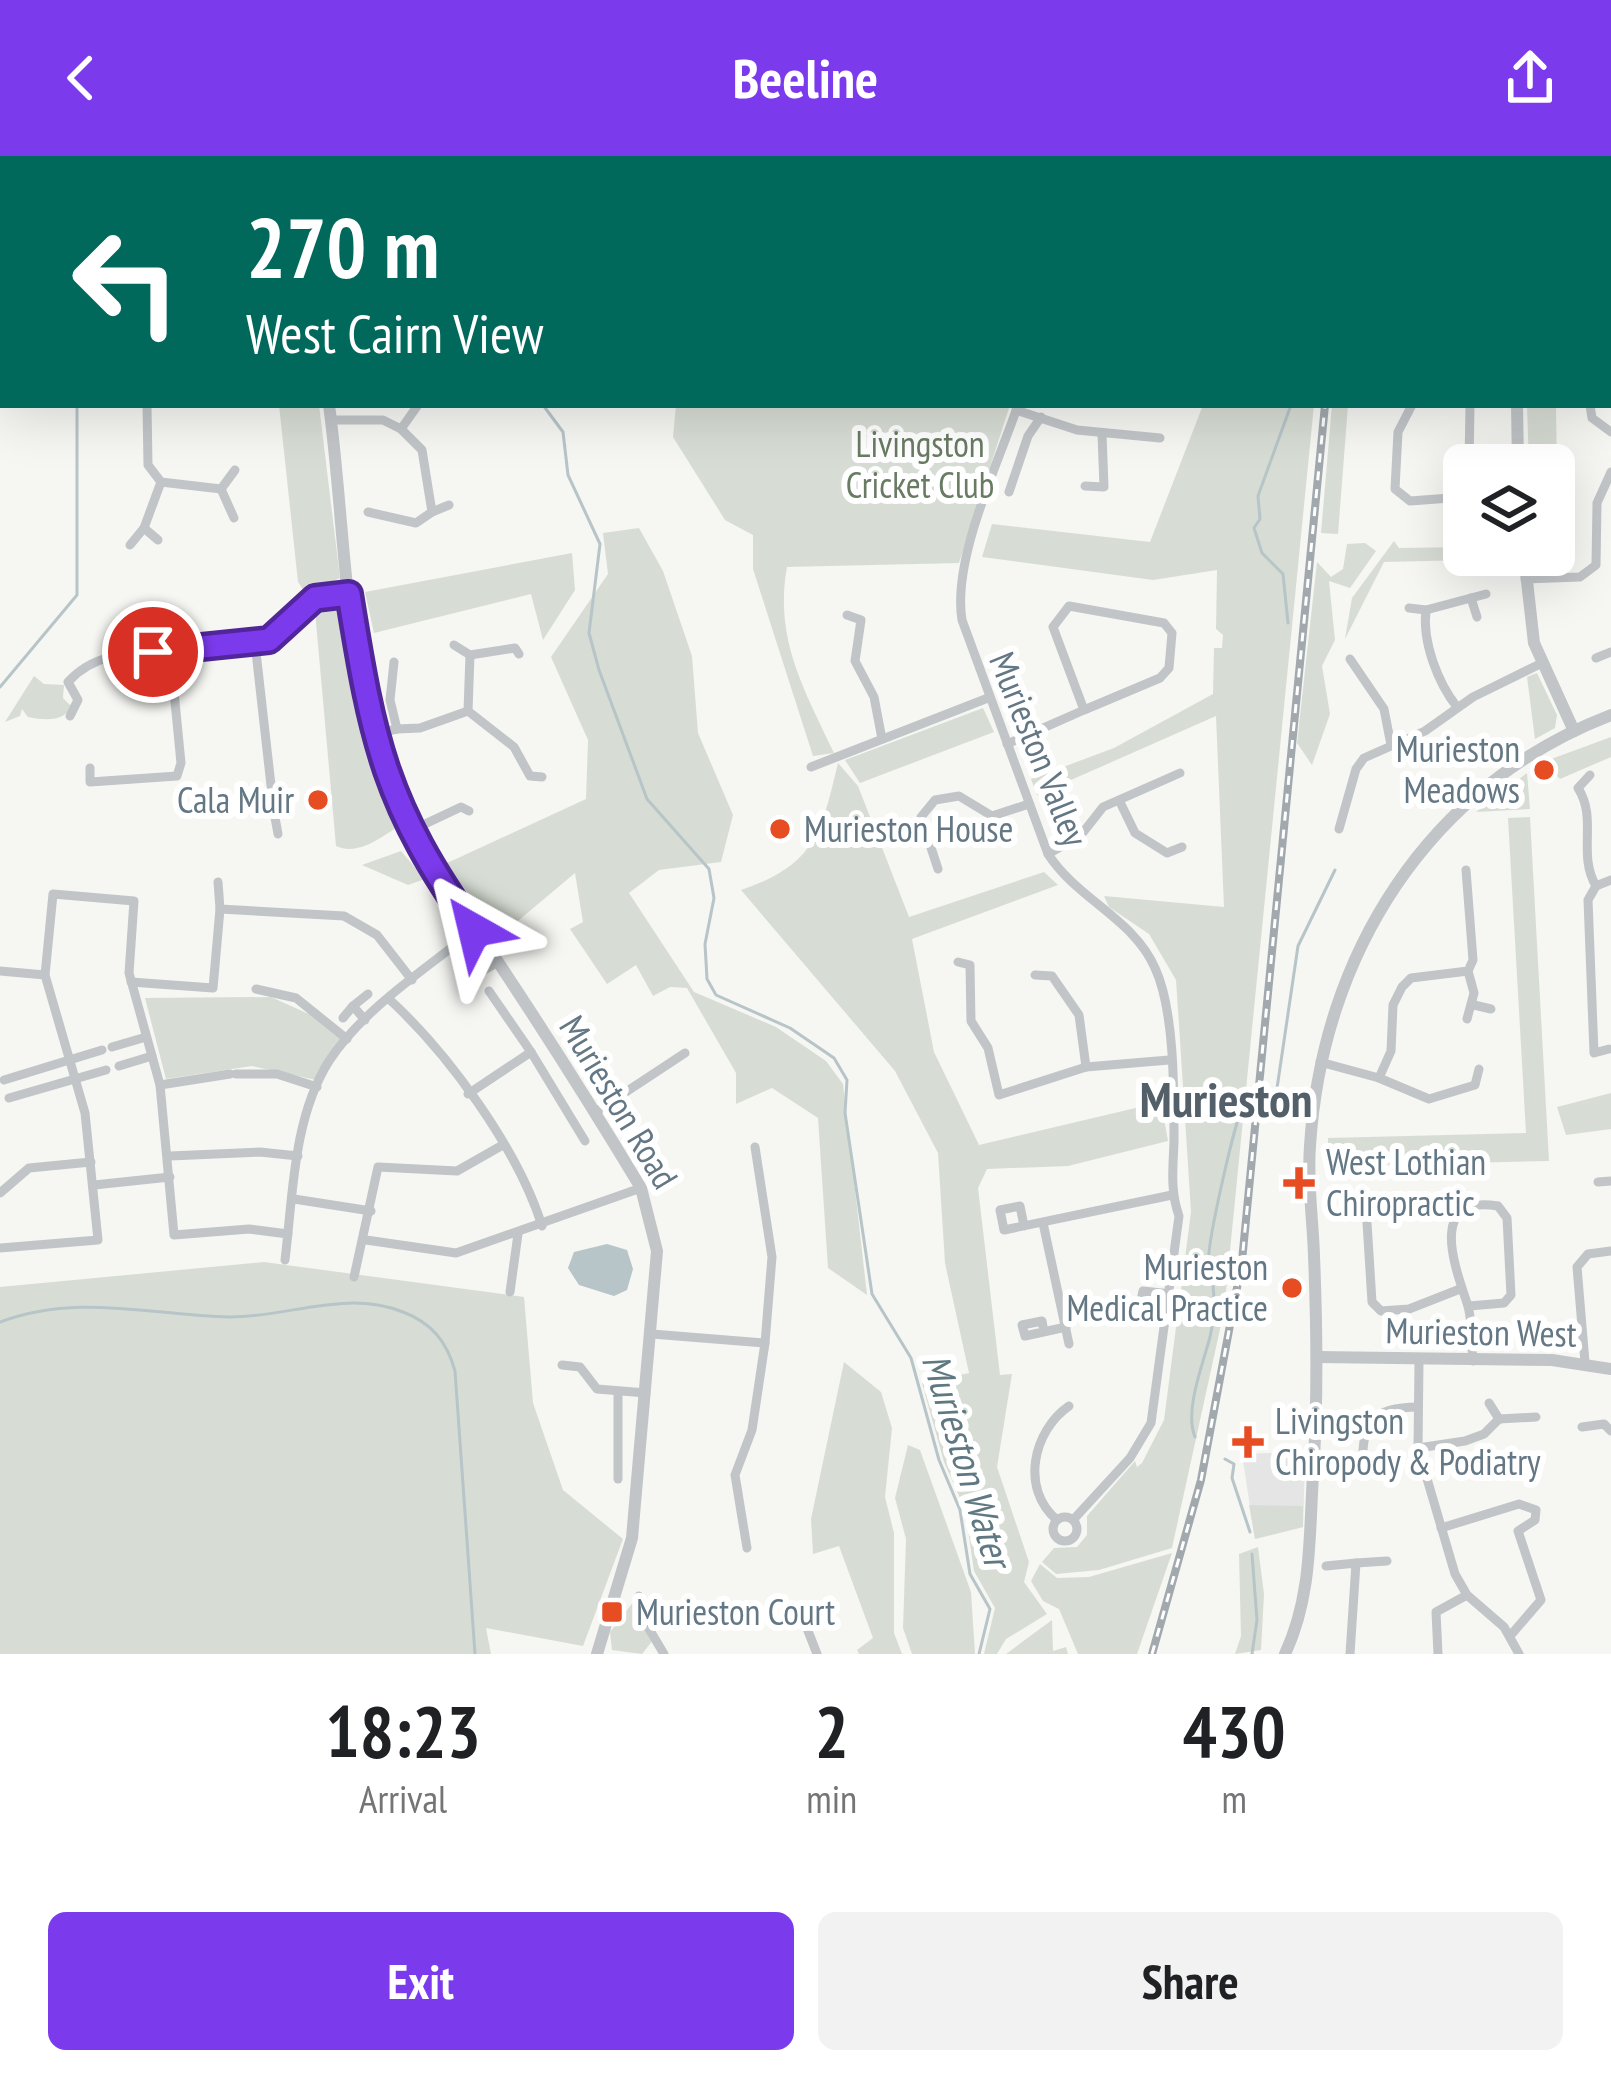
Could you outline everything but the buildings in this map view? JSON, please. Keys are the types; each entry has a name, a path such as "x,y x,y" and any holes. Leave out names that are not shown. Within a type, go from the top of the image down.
{"street":[{"path":"146,408 148,465 161,482 220,489"},
{"path":"401,429 416,408"},
{"name":"Murieston Valley","path":"1017,408 962,584 962,620 1048,854 1079,892 1132,934 1154,964 1164,990 1172,1195 1179,1216 1151,1424 1130,1458 1073,1520"},
{"path":"1019,408 1102,434 1160,438"},
{"path":"1410,408 1398,432 1395,489 1410,501 1443,499"},
{"path":"1469,444 1470,408"},
{"path":"1516,408 1517,444"},
{"path":"1590,408 1592,418 1611,432"},
{"path":"330,412 383,420 401,429 422,451 432,512"},
{"name":"Murieston Road","path":"330,412 349,594 373,734 408,832 498,962 641,1188 657,1251 632,1538 597,1654"},
{"path":"1009,492 1028,436 1041,417"},
{"path":"1102,434 1104,487"},
{"path":"220,489 235,470"},
{"path":"1596,565 1597,503 1611,472"},
{"path":"130,545 144,528 161,482"},
{"path":"1085,486 1118,488"},
{"path":"220,489 234,518"},
{"path":"1597,503 1611,503"},
{"path":"372,518 416,524 449,505"},
{"path":"144,528 158,540"},
{"path":"1596,565 1611,572"},
{"path":"1525,579 1580,577 1596,565"},
{"path":"1525,576 1542,663 1579,728"},
{"path":"54,681 68,682 101,657 255,643 277,636 315,598 349,594"},
{"path":"1409,608 1426,610 1486,594"},
{"path":"1471,598 1477,616"},
{"path":"1007,744 1160,678 1169,668 1172,633 1164,623 1069,606 1058,614 1053,627 1084,710"},
{"path":"1426,610 1440,682 1457,707"},
{"path":"875,611 861,620 855,661 871,688 882,739"},
{"path":"848,615 861,620"},
{"path":"255,643 278,834"},
{"path":"454,645 470,655 516,649"},
{"path":"90,782 134,782 181,772 170,651"},
{"path":"1596,658 1611,652"},
{"path":"468,711 470,655"},
{"path":"1350,659 1384,709 1391,746"},
{"path":"394,662 386,673 397,729"},
{"path":"1339,830 1356,769 1364,758 1425,731 1457,707 1542,663"},
{"path":"1362,673 1372,664"},
{"path":"68,682 78,700 70,716"},
{"path":"812,767 988,698"},
{"path":"373,734 420,728 468,711"},
{"path":"468,711 514,747 533,778"},
{"path":"1285,1654 1306,1595 1311,1561 1318,1362 1310,1148 1319,1062 1356,952 1402,872 1477,793 1579,728 1611,716"},
{"path":"514,747 526,742"},
{"path":"90,769 90,795"},
{"path":"1048,854 1081,835 1093,816 1119,800 1180,773"},
{"path":"1565,789 1578,788 1591,775"},
{"path":"1162,781 1169,796"},
{"path":"1578,788 1587,801 1585,868 1596,886"},
{"path":"938,869 921,817 935,800 964,797 992,816 1029,804"},
{"path":"1119,800 1135,832 1168,853"},
{"path":"408,832 464,805"},
{"path":"1325,808 1342,812"},
{"path":"274,812 288,810"},
{"path":"931,850 946,845"},
{"path":"1168,853 1182,847"},
{"path":"1164,867 1168,853"},
{"path":"1466,870 1473,960 1468,970 1474,1005 1467,1018"},
{"path":"1594,1053 1588,900 1596,886 1611,880"},
{"path":"131,982 213,988 218,881"},
{"path":"0,1248 98,1240 91,1162 45,975 52,894 134,901 131,982 160,1085 174,1235 249,1229 288,1234"},
{"path":"1450,899 1468,898"},
{"path":"220,909 344,916 362,922 412,980"},
{"path":"285,1260 298,1156 316,1087 346,1039 365,1020 474,930"},
{"path":"958,962 970,965 982,957"},
{"path":"463,960 477,974 498,962"},
{"path":"970,965 971,1021 988,1048 1002,1107"},
{"path":"1379,1078 1391,1051 1393,1005 1402,986 1411,979 1468,970"},
{"path":"0,971 45,975"},
{"path":"1035,975 1057,972 1078,1015 1085,1067"},
{"path":"256,989 296,998 346,1039"},
{"path":"489,991 585,1142"},
{"path":"343,1018 368,994"},
{"path":"389,999 445,1058 533,1199 542,1226"},
{"path":"1474,1005 1491,1009"},
{"path":"353,1006 365,1020"},
{"path":"4,1080 146,1037"},
{"path":"1581,1058 1609,1049"},
{"path":"468,1094 531,1052"},
{"path":"594,1113 677,1054"},
{"path":"119,1066 152,1056"},
{"path":"998,1095 1085,1067 1169,1060"},
{"path":"1319,1062 1379,1078 1429,1099 1475,1085"},
{"path":"1475,1085 1479,1069"},
{"path":"9,1098 106,1070"},
{"path":"160,1085 233,1074 277,1074 316,1087"},
{"path":"1475,1085 1489,1096"},
{"path":"366,1240 378,1167 458,1172 501,1146"},
{"path":"170,1156 260,1151 298,1156"},
{"path":"747,1548 738,1535 735,1475 752,1430 772,1257 752,1155"},
{"path":"0,1193 28,1168 91,1162"},
{"path":"94,1185 170,1177"},
{"path":"1598,1181 1611,1181"},
{"path":"354,1277 358,1244 366,1240 456,1253 641,1188"},
{"path":"1110,1208 1112,1190"},
{"path":"1024,1226 1172,1195"},
{"path":"1457,1215 1442,1204 1414,1197 1366,1207 1365,1231 1372,1302 1381,1311 1408,1309 1460,1288"},
{"path":"294,1199 371,1211"},
{"path":"1457,1215 1489,1205 1498,1206 1507,1217 1511,1295 1504,1303 1468,1306"},
{"path":"1457,1215 1451,1250 1468,1306 1473,1361"},
{"path":"1043,1223 1070,1344"},
{"path":"510,1292 518,1234"},
{"path":"1585,1362 1577,1268 1588,1254 1611,1251"},
{"path":"1132,1281 1143,1291 1171,1294"},
{"path":"1139,1310 1143,1291"},
{"path":"1044,1332 1066,1327"},
{"path":"652,1334 765,1343"},
{"path":"1419,1360 1418,1448 1441,1528 1467,1595 1510,1636 1519,1654"},
{"name":"Murieston West","path":"1318,1362 1585,1362 1611,1369"},
{"path":"562,1365 580,1367 590,1386 646,1393"},
{"path":"618,1392 618,1479"},
{"path":"1489,1403 1499,1419"},
{"path":"1042,1406 1053,1417"},
{"path":"1057,1520 1052,1530 1064,1542 1075,1536 1073,1520 1057,1520 1042,1503 1035,1453 1053,1417 1069,1406"},
{"path":"1363,1465 1365,1414 1418,1407"},
{"path":"1582,1427 1607,1427 1605,1412"},
{"path":"1418,1448 1465,1441 1484,1434 1499,1419 1536,1418"},
{"path":"1441,1528 1528,1504 1536,1510 1535,1520 1518,1531"},
{"path":"1509,1507 1540,1600 1510,1636"},
{"path":"1326,1566 1387,1561"},
{"path":"1350,1654 1356,1563"},
{"path":"1438,1654 1436,1612 1467,1595"},
{"path":"639,1596 645,1622 664,1654"},
{"path":"800,1613 818,1654"}],"shaded area":[{"path":"607,1244 627,1250 633,1269 627,1290 614,1296 579,1285 568,1268 574,1252"},
{"path":"1297,1452 1305,1461 1303,1527 1255,1539 1242,1454"}],"green space":[{"path":"279,408 319,408 340,578 306,594 298,582"},
{"name":"Livingston Cricket Club","path":"676,408 1009,408 959,563 787,567 788,641 834,753 813,756 753,569 753,535 725,520 673,437"},
{"path":"1202,408 1314,408 1224,1311 1172,1548 1099,1570 1056,1574 1042,1562 1054,1548 1077,1547 1087,1535 1087,1516 1135,1461 1137,1467 1142,1463 1164,1420 1191,1212 1176,980 1149,934 1109,907 1104,896 1224,907 1216,716 1037,795 1031,779 1114,748 1213,694 1214,648 1222,648 1223,635 1216,629 1217,570 1153,580 982,557 992,524 1150,542"},
{"path":"1332,408 1348,408 1338,534 1321,533"},
{"path":"1527,408 1556,408 1557,444 1528,444"},
{"path":"639,528 663,571 692,656 698,733 733,815 721,862 659,870 629,893 694,992 776,1027 826,1061 843,1084 867,1295 828,1268 818,1118 772,1088 736,1104 736,1073 687,988 670,987 653,996 636,965 607,984 570,929 583,922 575,873 501,935 445,864 586,799 588,740 551,657 608,574 603,533"},
{"path":"1394,541 1399,548 1443,547 1443,561 1384,562 1345,639 1352,598"},
{"path":"1365,543 1376,551 1350,588 1329,581 1335,640 1322,666 1330,714 1312,765 1297,743 1317,562 1331,577 1343,569 1347,544"},
{"path":"572,553 575,590 543,640 531,594 374,633 365,592"},
{"path":"333,607 346,616 365,729 399,826 352,849 336,846 315,611"},
{"path":"1537,673 1557,715 1555,728 1535,739 1527,677"},
{"path":"34,676 44,684 64,685 63,698 70,705 76,701 56,718 28,717 22,709 20,716 5,722"},
{"path":"983,708 994,732 860,783 845,760"},
{"path":"1611,737 1611,757 1560,779 1543,762"},
{"path":"838,763 858,786 909,917 1044,872 1058,885 912,939 934,1052 979,1145 1161,1102 1168,1141 1068,1166 987,1169 978,1188 1000,1375 1012,1374 997,1467 1029,1562 1024,1582 1047,1614 1006,1639 997,1654 984,1654 995,1608 974,1571 965,1509 944,1462 922,1383 969,1373 945,1263 938,1153 895,1071 741,890 785,870 811,844"},
{"path":"1527,773 1530,809 1476,812"},
{"path":"1530,817 1549,1161 1328,1166 1328,1138 1526,1133 1508,818"},
{"path":"401,851 425,879 408,885 362,865"},
{"path":"271,997 311,1015 342,1039 316,1080 252,1066 166,1079 145,998"},
{"path":"1611,1093 1611,1129 1566,1135 1557,1107"},
{"path":"264,1262 524,1297 533,1403 563,1490 623,1539 583,1646 486,1628 491,1654 0,1654 0,1287"},
{"path":"844,1362 881,1392 892,1428 885,1497 894,1533 894,1633 902,1654 859,1654 857,1650 873,1638 839,1546 813,1554 811,1519"},
{"path":"908,1445 920,1450 971,1592 975,1654 912,1654 903,1628 906,1539 895,1498"},
{"path":"1249,1505 1303,1506 1303,1527 1255,1539"},
{"path":"1258,1547 1264,1594 1261,1650 1235,1654 1241,1636 1239,1554"},
{"path":"1172,1553 1137,1654 1078,1654 1059,1609 1043,1601 1031,1581 1040,1564 1057,1578 1089,1577"},
{"path":"634,1601 653,1640 642,1654 612,1650 610,1632"},
{"path":"1052,1620 1053,1651 1066,1647 1068,1654 1006,1654"}],"waterway":[{"path":"0,687 77,595 77,408"},
{"name":"Murieston Water","path":"545,408 563,432 568,475 600,544 589,633 599,670 647,799 709,869 714,898 705,944 707,979 716,995 790,1028 834,1058 847,1080 845,1113 872,1294 911,1358 939,1460 960,1510 970,1574 990,1609 979,1654"},
{"path":"1288,623 1283,574 1262,553 1254,528 1260,519 1258,496 1290,408"},
{"path":"1270,1096 1276,1095 1298,946 1335,870"},
{"path":"1195,1437 1193,1401 1213,1317 1209,1253 1245,1101"},
{"path":"0,1322 29,1313 85,1307 229,1317 359,1303 403,1312 422,1322 443,1342 455,1371 475,1654"},
{"path":"1225,1459 1234,1464 1232,1478 1250,1532"},
{"path":"1252,1554 1257,1620 1252,1654"}],"railway":[{"path":"1152,1654 1201,1480 1242,1261 1325,408"}],"place":[{"name":"Murieston Meadows","path":"1544,770"},
{"name":"Cala Muir","path":"318,800"},
{"name":"Murieston House","path":"780,829"},
{"name":"West Lothian Chiropractic","path":"1299,1183"},
{"name":"Murieston Medical Practice","path":"1292,1288"},
{"name":"Livingston Chiropody & Podiatry","path":"1248,1442"},
{"name":"Murieston Court","path":"612,1612"}],"district":[{"name":"Murieston","path":"1226,1100"}],"route":[{"path":"153,652 269,640 315,598 349,594 365,695 387,782 436,880 474,930"}]}
